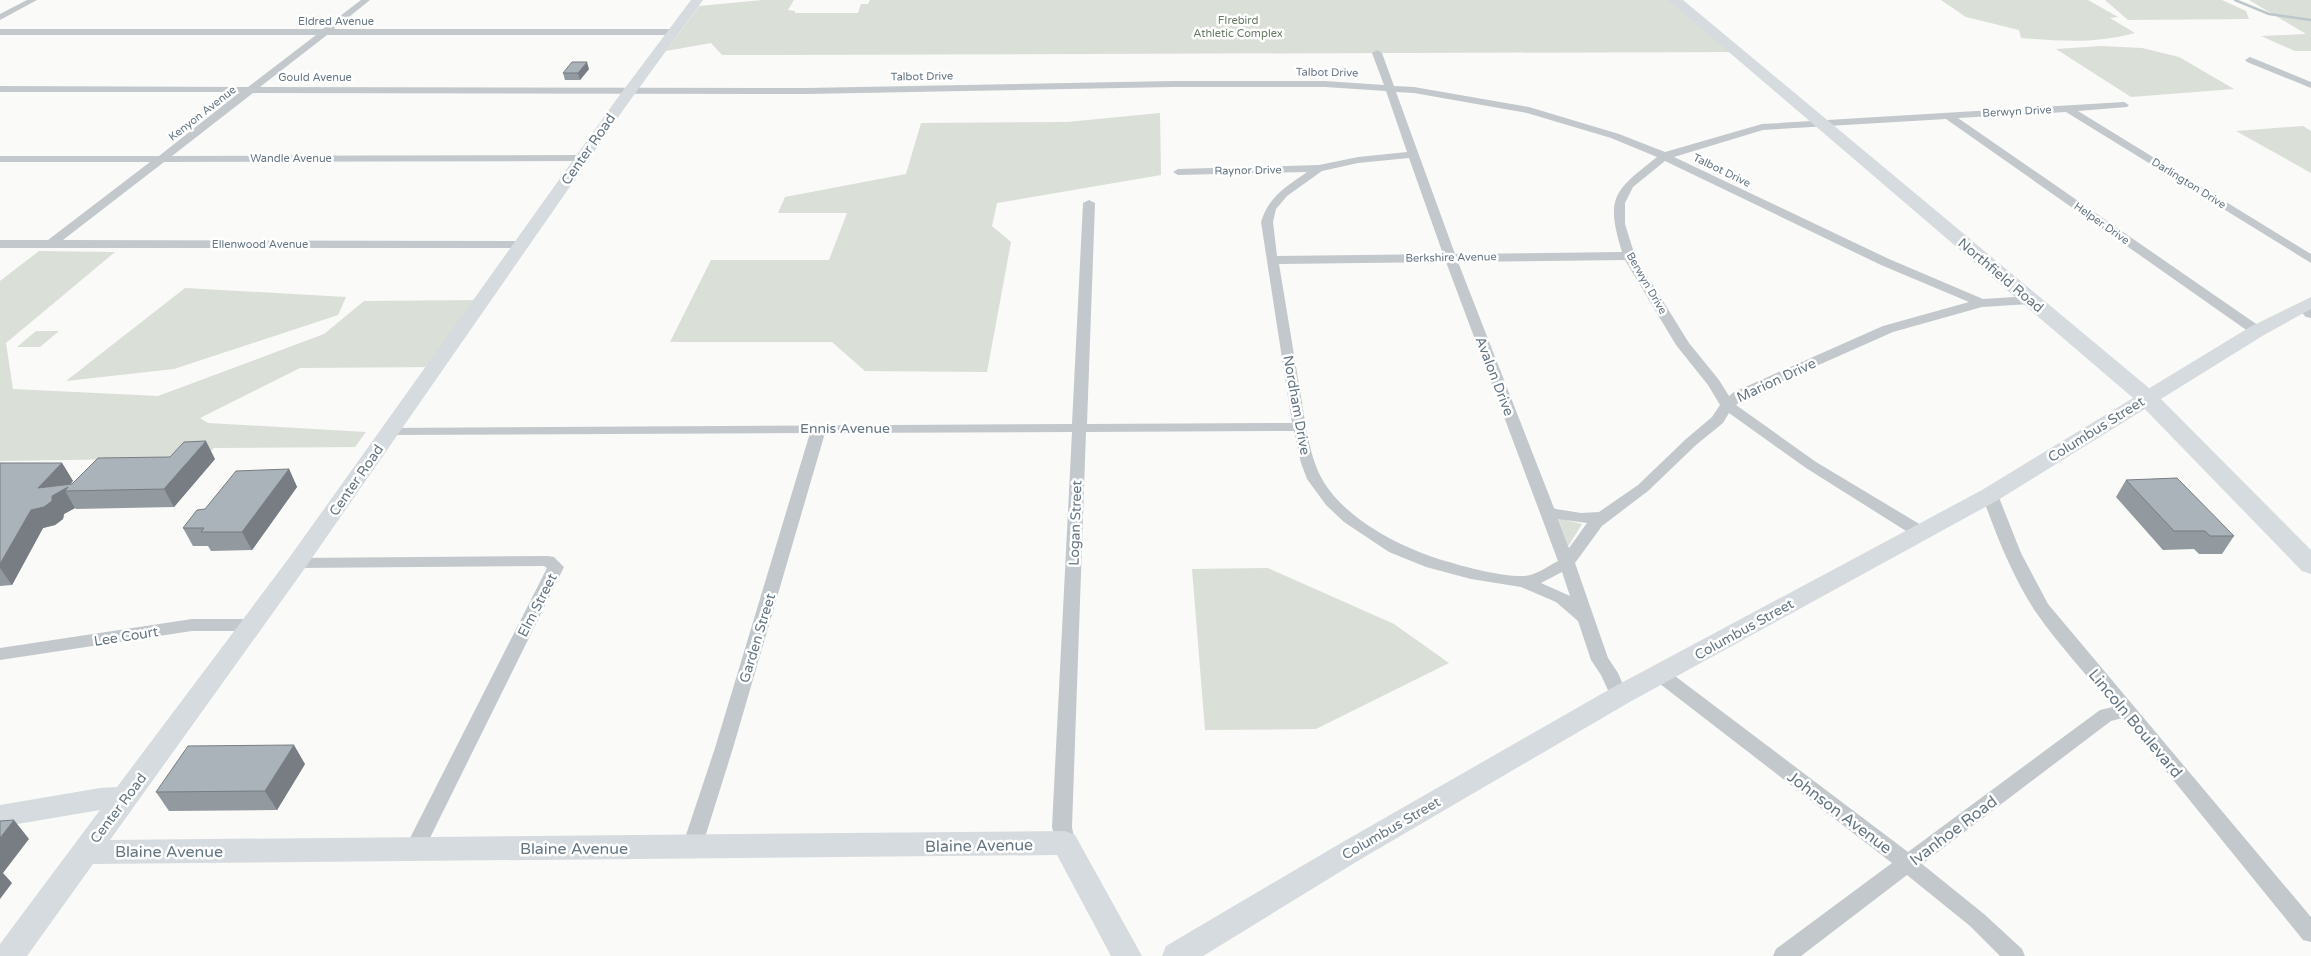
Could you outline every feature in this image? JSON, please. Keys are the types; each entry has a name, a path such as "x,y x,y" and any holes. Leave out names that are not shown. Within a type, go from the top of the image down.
{"main road":[{"name":"Northfield Road","path":"1675,0 2147,398 2308,560"}],"street":[{"path":"0,17 33,0"},
{"name":"Kenyon Avenue","path":"52,244 366,0"},
{"name":"Center Road","path":"9,956 298,563 630,90 697,0"},
{"name":"Eldred Avenue","path":"0,32 672,32"},
{"name":"Avalon Drive","path":"1377,53 1450,257 1567,563 1600,660 1610,673 1619,696"},
{"path":"2250,60 2309,83"},
{"name":"Talbot Drive","path":"630,90 806,91 1173,84 1325,84 1389,87 1447,94 1529,110 1615,136 1664,156 1885,262 1981,303"},
{"name":"Gould Avenue","path":"0,89 630,90"},
{"name":"Berwyn Drive","path":"1920,532 1811,465 1728,405 1714,383 1683,345 1629,256 1619,224 1619,203 1628,185 1664,156 1762,127 2124,105"},
{"name":"Darlington Drive","path":"2067,108 2311,259"},
{"name":"Helper Drive","path":"1947,115 2257,331"},
{"name":"Nordham Drive","path":"1414,154 1375,157 1319,168 1283,194 1271,208 1267,222 1272,260 1300,427 1308,463 1315,479 1331,502 1349,518 1395,548 1432,563 1471,574 1524,582 1562,598 1586,618"},
{"name":"Wandle Avenue","path":"0,159 582,158"},
{"name":"Raynor Drive","path":"1178,172 1319,168"},
{"path":"1282,170 1295,175 1298,183"},
{"name":"Logan Street","path":"1065,843 1062,826 1089,203"},
{"name":"Ellenwood Avenue","path":"0,244 521,244"},
{"name":"Berkshire Avenue","path":"1272,260 1629,256"},
{"name":"Marion Drive","path":"1524,582 1538,578 1567,563 1596,522 1643,488 1691,442 1718,420 1728,405 1740,395 1888,329 1981,303 2030,300"},
{"name":"Columbus Street","path":"1177,956 1304,879 1619,696 1661,675 1990,495 2257,331 2308,308"},
{"name":"Ennis Avenue","path":"390,431 1300,427"},
{"name":"Garden Street","path":"692,847 724,748 819,428"},
{"name":"Lincoln Boulevard","path":"1990,495 2009,547 2023,577 2042,608 2125,711 2311,933"},
{"path":"1546,511 1571,518 1602,517"},
{"name":"Elm Street","path":"298,563 548,561 556,567 415,848"},
{"name":"Lee Court","path":"0,654 192,625 252,625"},
{"name":"Johnson Avenue","path":"1661,675 1908,864 1977,920 2014,956"},
{"name":"Ivanhoe Road","path":"1784,956 2106,715 2125,711"},
{"path":"0,816 100,799 126,798"},
{"path":"1065,843 1127,956"},
{"name":"Blaine Avenue","path":"84,852 1065,843"}],"green space":[{"name":"FIrebird Athletic Complex","path":"763,0 794,0 788,10 795,11 795,13 858,13 861,4 868,4 870,0 1675,0 1737,52 722,55 711,43 666,51 699,6"},
{"path":"1941,0 2088,0 2118,17 2110,18 2135,33 2092,40 2064,41 2021,38 2019,30 1966,17"},
{"path":"2105,0 2222,0 2246,11 2249,19 2128,20"},
{"path":"2249,0 2311,0 2311,51 2295,51 2261,36 2306,34"},
{"path":"2101,46 2142,48 2179,57 2234,89 2131,97 2056,49"},
{"path":"1160,113 1161,175 997,203 992,226 1011,242 987,372 865,371 832,342 670,342 711,260 829,260 847,213 778,213 785,197 906,174 921,123 1067,122"},
{"path":"2303,126 2311,131 2311,173 2236,131"},
{"path":"39,251 115,252 6,343 13,389 158,396 324,334 364,301 481,300 435,367 300,368 200,418 208,423 366,432 355,447 214,448 204,458 0,461 0,281"},
{"path":"185,288 346,297 338,315 174,369 66,381"},
{"path":"36,331 59,331 40,347 17,347"},
{"path":"1558,518 1582,524 1569,545 1568,545"},
{"path":"1268,568 1394,624 1449,663 1316,729 1205,730 1192,569"}],"building":[{"path":"572,62 587,62 578,73 563,73"},
{"path":"206,441 164,489 65,491 68,487 52,496 52,501 44,507 31,510 0,564 0,463 62,463 38,488 72,484 98,458 170,457 184,442"},
{"path":"289,469 242,532 201,532 204,528 183,528 197,510 205,509 236,471"},
{"path":"2177,478 2234,536 2210,536 2205,531 2174,531 2126,480"},
{"path":"294,745 265,791 156,792 188,746"},
{"path":"14,820 0,838 0,821"}],"waterway":[{"path":"2235,0 2269,14 2311,20"}]}
